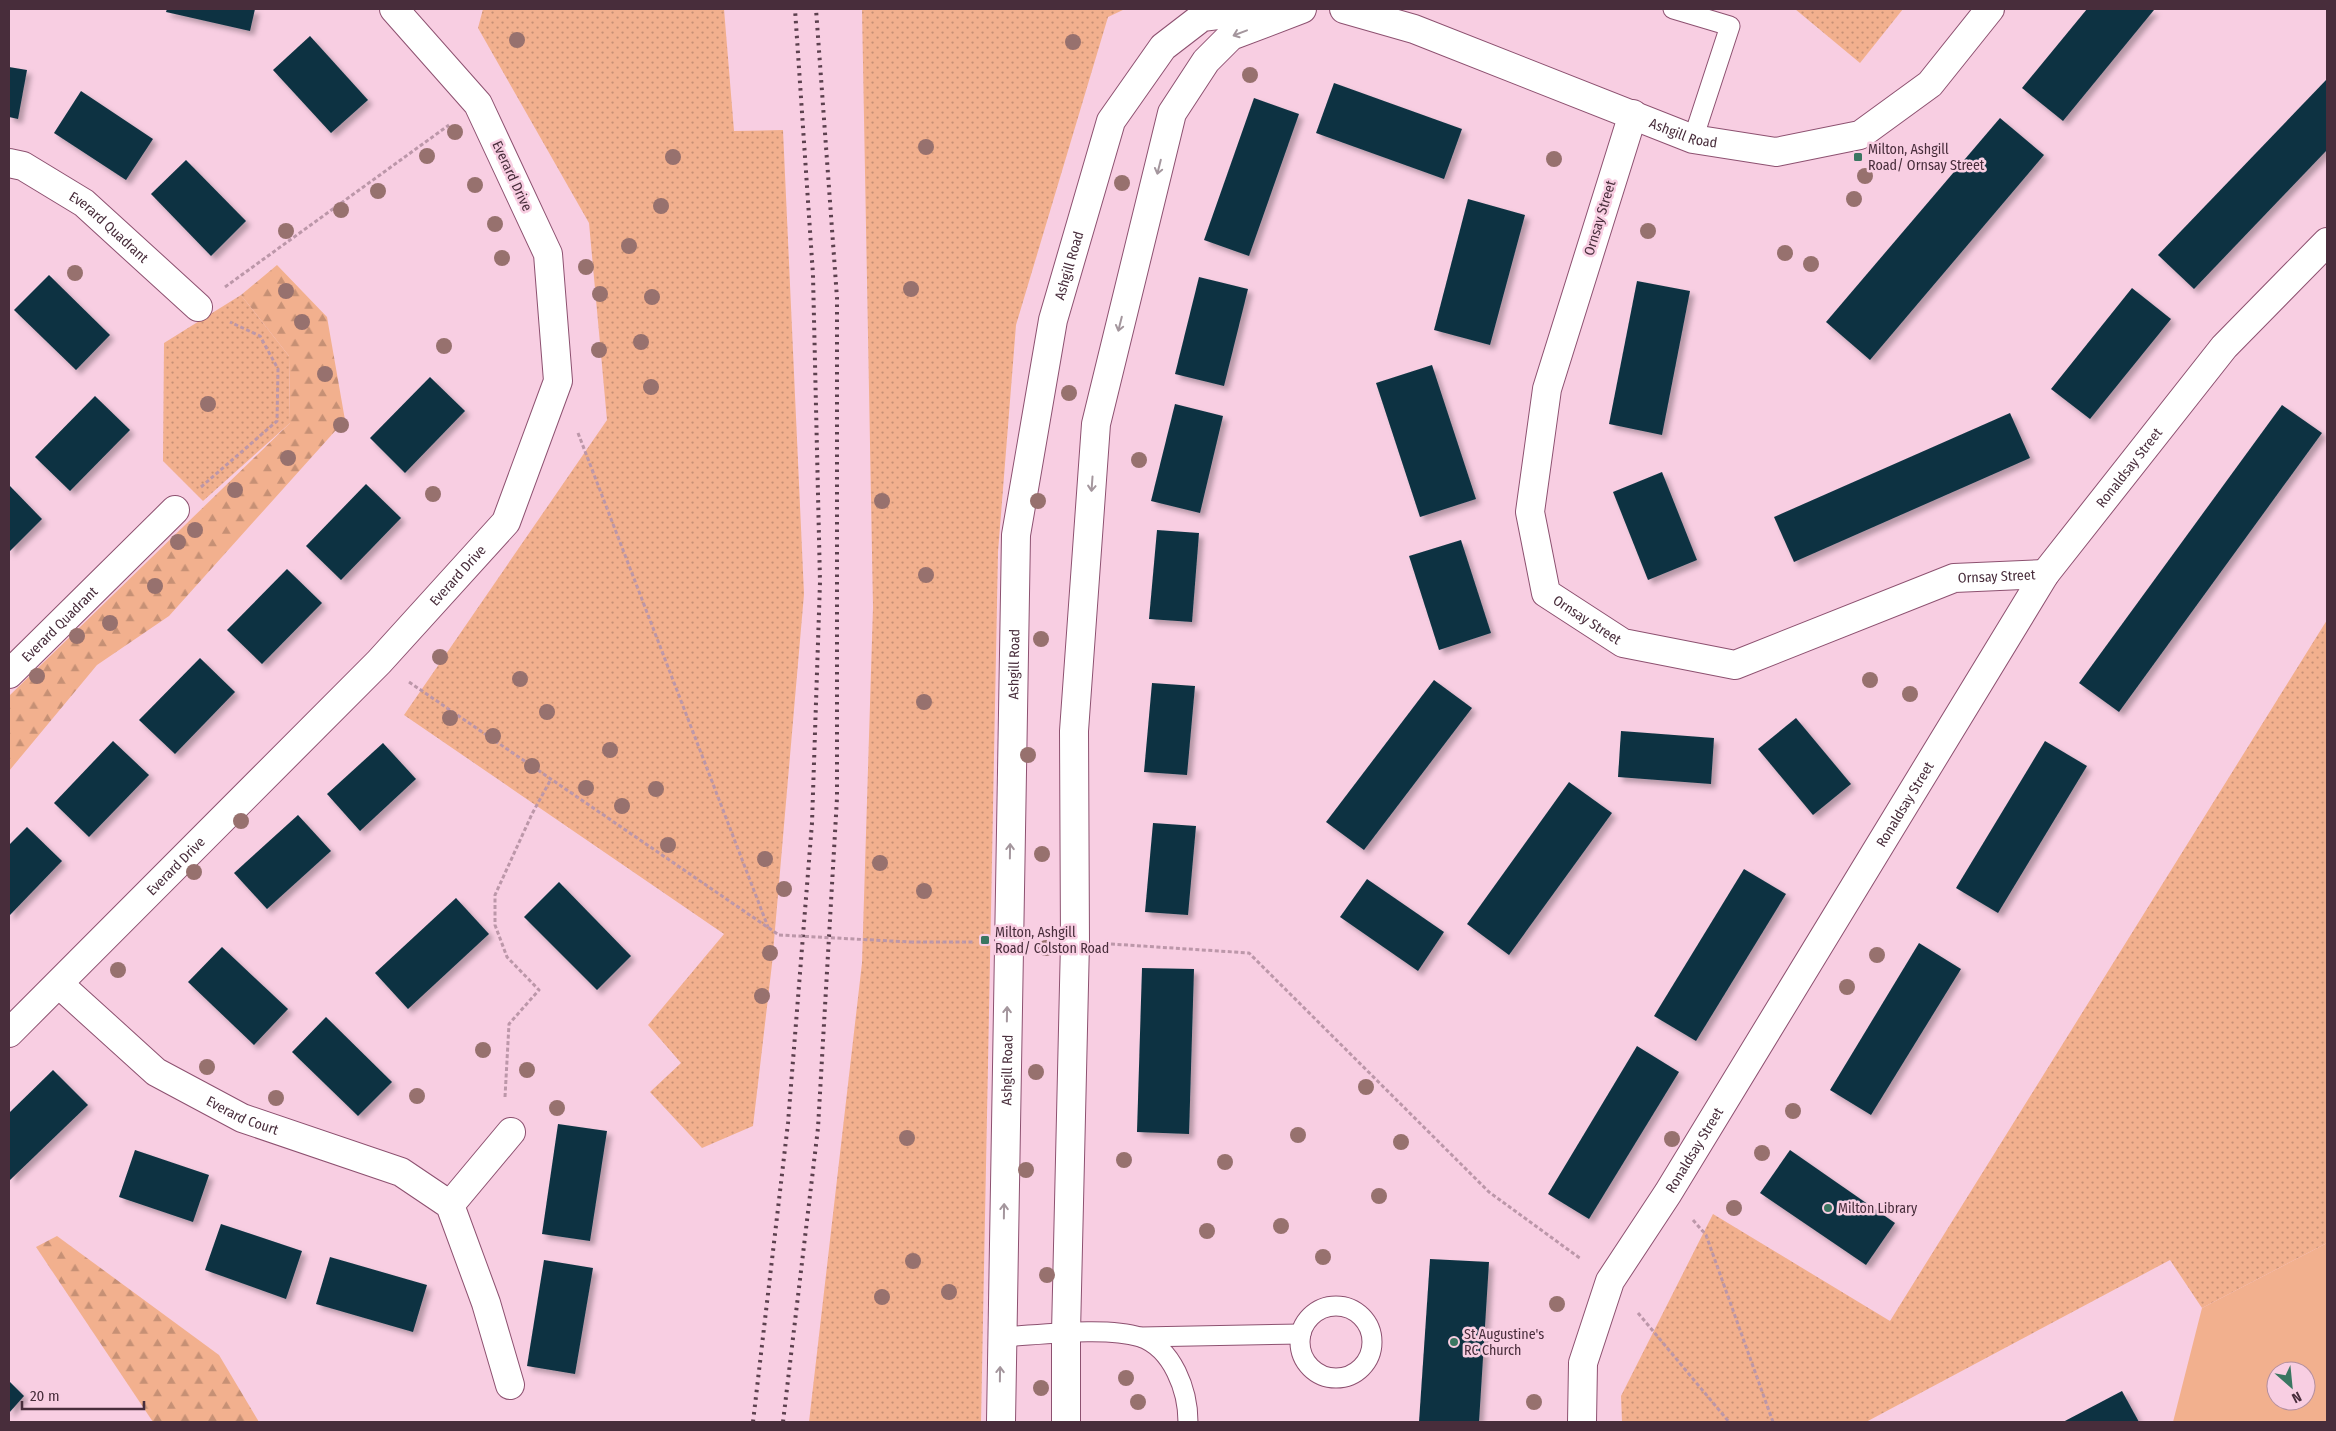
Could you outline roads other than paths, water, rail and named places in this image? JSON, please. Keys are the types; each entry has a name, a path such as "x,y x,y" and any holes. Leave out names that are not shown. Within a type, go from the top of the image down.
{"street":[{"name":"Everard Drive","path":"9,1033 379,662 506,522 558,381 548,254 478,104 394,9"},
{"name":"Ashgill Road","path":"1000,1422 1016,535 1053,320 1111,121 1163,47 1202,17 1265,9"},
{"path":"1066,1422 1066,1332 1075,942 1074,731 1096,424 1172,113 1206,61 1231,36 1302,9"},
{"name":"Ashgill Road","path":"1344,9 1414,29 1693,138 1776,152 1860,135 1930,84 1990,9"},
{"name":"Ornsay Street","path":"1633,114 1547,389 1530,512 1546,593 1623,643 1734,665 1954,578 2045,574"},
{"name":"Everard Quadrant","path":"9,163 23,166 84,203 198,307"},
{"name":"Ronaldsay Street","path":"1582,1422 1583,1364 1610,1281 1668,1193 2045,574 2224,347 2327,242"},
{"name":"Everard Quadrant","path":"9,674 175,510"},
{"name":"Everard Court","path":"59,984 156,1072 242,1118 401,1172 450,1205"},
{"path":"510,1385 486,1303 450,1205 511,1132"}],"lane":[{"path":"1673,9 1730,26 1693,138"},
{"path":"1002,1338 1066,1332 1115,1333 1141,1337 1300,1334"},
{"path":"1141,1337 1155,1347 1170,1362 1180,1379 1186,1396 1188,1422"}],"railway":[{"path":"753,1422 788,1123 812,823 820,582 813,275 795,9"},
{"path":"783,1422 818,1128 837,798 837,298 816,9"}],"place":[{"name":"Milton, Ashgill Road/ Ornsay Street","path":"1858,157"},
{"name":"Milton, Ashgill Road/ Colston Road","path":"985,940"},
{"name":"Milton Library","path":"1828,1208"},
{"name":"St Augustine's RC Church","path":"1454,1342"}]}
